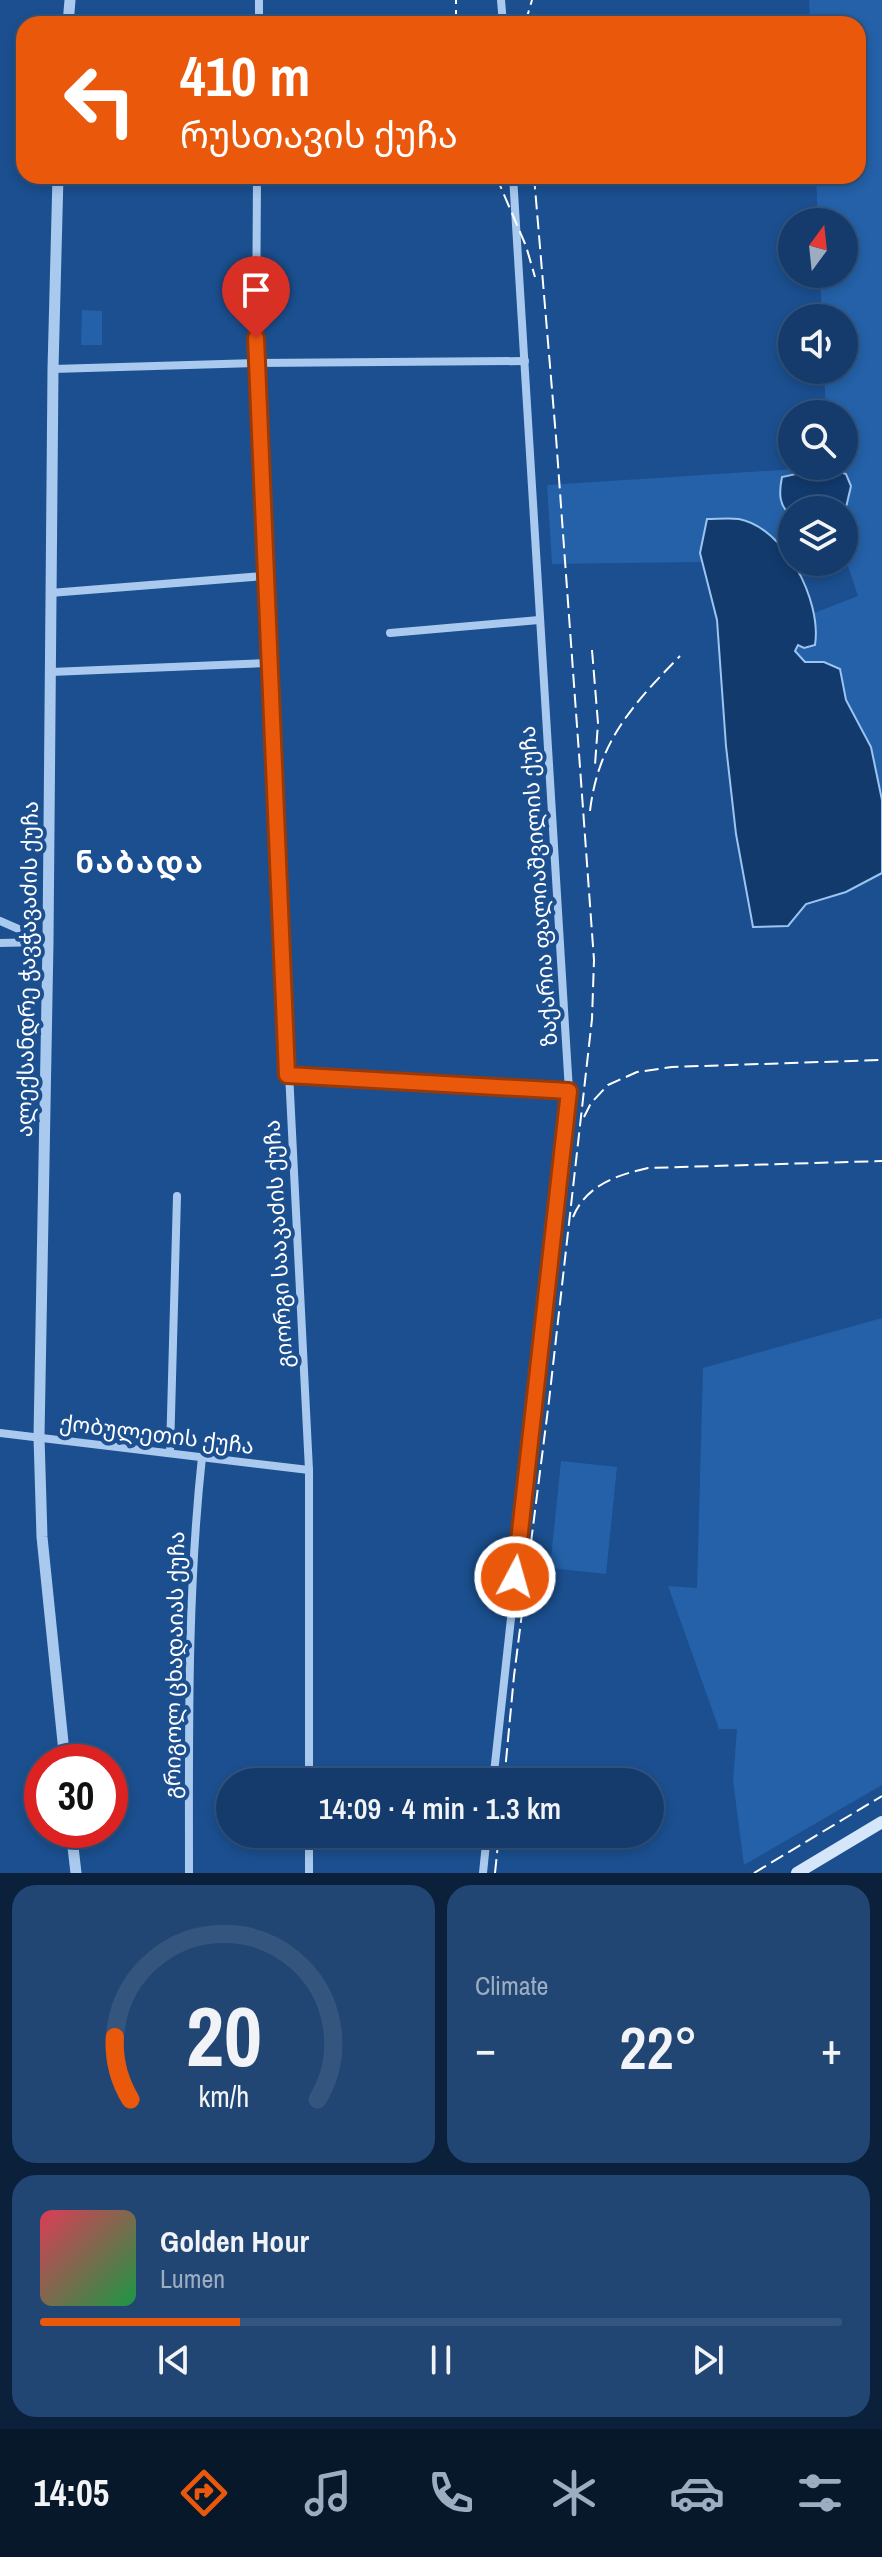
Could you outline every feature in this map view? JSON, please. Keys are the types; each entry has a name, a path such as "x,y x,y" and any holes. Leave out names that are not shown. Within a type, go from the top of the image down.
{"main road":[{"path":"797,1873 882,1822"}],"street":[{"name":"ალექსანდრე ჭავჭავაძის ქუჩა","path":"58,184 39,1437 42,1537 63,1744"},
{"name":"გიორგი სააკაძის ქუჩა","path":"257,184 257,363 264,576 309,1470 309,1768"},
{"name":"ზაქარია ფალიაშვილის ქუჩა","path":"495,1768 569,1091 514,184"},
{"path":"53,369 257,363 525,361"},
{"path":"50,593 264,576"},
{"path":"390,633 539,620"},
{"path":"51,672 268,663"},
{"path":"0,921 48,942"},
{"path":"0,943 48,942"},
{"path":"287,1075 569,1091"},
{"path":"170,1452 177,1196"},
{"name":"ქობულეთის ქუჩა","path":"0,1433 309,1470"},
{"name":"გრიგოლ ცხადაიას ქუჩა","path":"189,1873 189,1656 194,1532 202,1457"},
{"path":"73,1848 76,1873"},
{"path":"309,1848 309,1873"},
{"path":"483,1873 486,1848"}],"shaded area":[{"path":"809,0 882,0 882,800 871,747 846,699 840,669 824,662 805,662 795,651 817,630 814,613 858,596 851,576 858,576 858,496 778,496 778,545 760,527 750,522 739,519 707,520 700,553 702,562 552,564 547,485 778,470 778,480 858,480 858,400 825,400 825,384 858,384 858,304 821,304 821,288 858,288 858,208 817,208 816,184 866,184 866,16 810,16"},
{"path":"82,310 102,311 102,345 81,345"},
{"path":"782,480 848,480 851,486 849,496 781,496"},
{"path":"707,519 739,519 756,525 778,544 778,576 800,576 813,608 815,645 804,648 798,645 795,651 805,662 824,662 840,669 846,700 871,747 882,800 882,873 846,892 806,904 788,926 753,927 736,834 717,620 700,553"},
{"path":"882,1318 882,1785 744,1865 733,1781 737,1729 719,1729 668,1586 697,1588 703,1368"},
{"path":"561,1461 617,1467 606,1574 550,1568"}],"railway":[{"path":"456,0 456,16"},
{"path":"527,16 532,0"},
{"path":"499,184 526,246 535,277"},
{"path":"505,1768 592,1019 594,960 535,184"},
{"path":"592,650 598,723 595,765"},
{"path":"590,811 601,764 620,726 680,656"},
{"path":"584,1117 591,1103 608,1085 637,1072 672,1067 882,1060"},
{"path":"573,1217 594,1189 614,1178 648,1168 882,1161"},
{"path":"754,1873 882,1796"},
{"path":"495,1873 498,1848"}],"district":[{"name":"ნაბადა","path":"140,863"}],"route":[{"path":"256,338 287,1075 569,1091 515,1577"}]}
